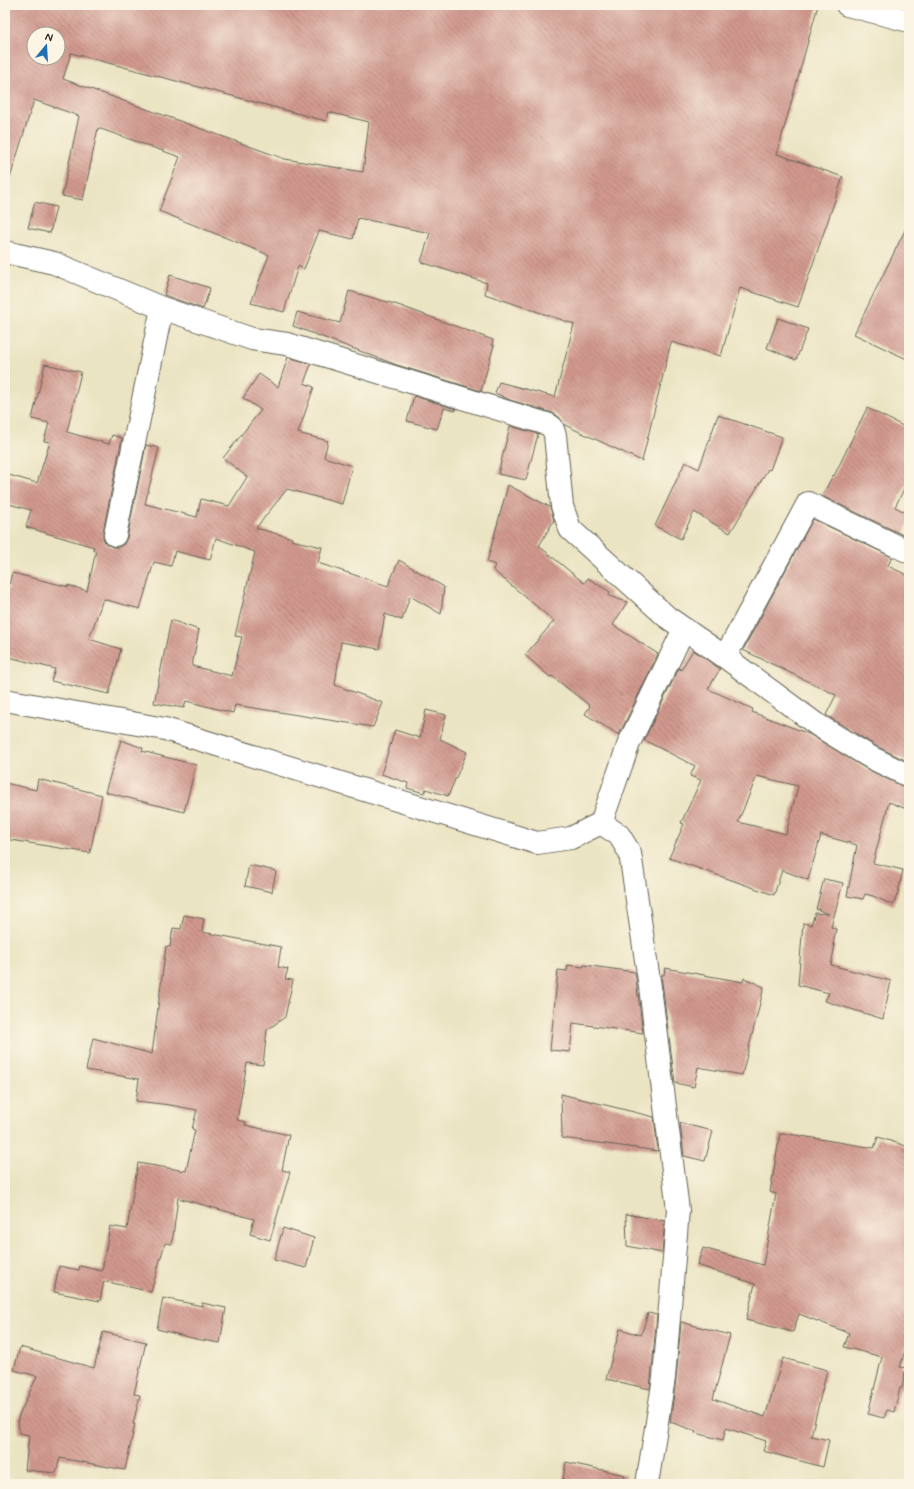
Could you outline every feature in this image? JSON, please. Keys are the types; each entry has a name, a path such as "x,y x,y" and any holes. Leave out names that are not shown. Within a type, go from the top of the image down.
{"street":[{"path":"847,5 909,21"},
{"path":"5,252 54,263 162,308 252,339 287,344 547,424 552,427 555,435 562,506 570,529 667,617 725,657 816,724 870,757 909,776"},
{"path":"115,536 162,308"},
{"path":"725,657 808,503 909,552"},
{"path":"5,700 165,729 537,843 571,838 601,823 629,743 684,629"},
{"path":"601,823 618,835 630,853 650,987 678,1210 664,1378 648,1484"}],"building":[{"path":"5,5 818,5 777,154 843,177 798,307 740,288 721,356 671,342 642,461 565,425 559,417 553,413 510,400 495,393 499,382 555,397 574,324 485,294 487,283 421,262 430,233 358,218 353,239 319,231 304,269 298,266 284,312 251,303 269,255 159,211 180,157 98,128 83,200 62,196 79,116 34,100 10,178 5,177","holes":["71,53 326,121 328,112 369,122 363,172 285,159 63,79"]},
{"path":"35,202 56,207 50,233 28,228"},
{"path":"909,222 909,360 854,334"},
{"path":"170,275 210,288 203,309 164,295"},
{"path":"349,291 398,305 493,340 492,345 494,345 481,391 397,365 293,326 297,312 340,323"},
{"path":"778,318 808,329 796,360 767,348"},
{"path":"288,357 311,364 304,383 314,387 298,433 328,441 324,457 352,466 342,504 287,489 256,528 292,538 291,540 322,547 318,563 388,586 399,560 444,587 441,614 410,596 402,620 385,614 379,649 341,642 335,685 383,703 373,727 235,705 233,713 186,701 184,708 154,703 171,620 199,630 192,666 232,676 242,637 235,636 255,552 216,538 210,560 175,551 171,566 154,562 140,609 103,599 89,639 121,649 109,694 51,681 55,669 5,656 5,601 12,573 69,587 68,585 87,591 96,551 93,550 94,547 26,527 31,510 5,503 5,474 37,483 50,442 44,441 49,423 32,419 45,364 81,372 67,432 109,444 112,435 122,438 103,532 103,539 106,544 113,547 119,547 124,544 127,538 146,445 159,448 145,504 197,517 201,499 229,506 247,477 223,458 261,410 243,398 259,374 278,387"},
{"path":"414,396 456,409 455,411 444,408 437,429 407,421"},
{"path":"867,408 909,429 909,479 895,507 909,514 909,522 903,535 822,496 833,475 834,476"},
{"path":"718,415 782,437 770,470 768,469 730,533 694,512 681,539 655,526 685,462 699,469"},
{"path":"510,426 538,434 526,480 498,474"},
{"path":"508,485 550,507 554,520 539,546 584,583 588,578 610,592 609,596 627,602 613,625 658,654 619,735 585,714 590,706 552,676 550,677 525,655 554,621 493,570 495,565 487,562"},
{"path":"813,519 892,557 888,566 909,576 909,762 876,746 826,715 836,695 743,650"},
{"path":"693,650 720,669 708,689 753,709 752,712 809,734 865,768 909,788 909,810 889,802 873,863 903,870 898,893 893,905 865,894 863,899 847,896 857,845 821,835 808,880 782,870 774,895 669,858 684,824 681,823 701,780 690,776 695,766 644,740 679,668 681,670","holes":["757,776 798,786 786,834 738,822"]},
{"path":"426,710 446,715 440,739 467,752 448,796 426,789 424,793 407,788 408,783 381,774 395,730 420,738"},
{"path":"121,740 143,748 142,751 196,765 184,812 105,792"},
{"path":"38,779 102,795 90,853 5,839 5,783 36,790"},
{"path":"249,865 276,871 272,892 245,886"},
{"path":"824,879 843,883 831,927 836,929 833,945 835,945 831,965 891,981 883,1019 825,1001 829,993 798,985 803,923 811,925 815,913 829,914 816,909"},
{"path":"184,915 204,919 202,932 281,947 278,967 288,969 285,979 293,980 285,1017 267,1030 263,1065 247,1063 237,1120 246,1122 245,1125 289,1135 282,1170 290,1172 270,1240 250,1234 254,1219 178,1198 172,1244 165,1243 151,1292 104,1281 100,1301 54,1292 59,1266 79,1270 80,1266 102,1271 110,1226 127,1229 138,1163 186,1171 195,1130 192,1129 197,1110 136,1101 139,1079 86,1070 93,1038 152,1054 166,946 170,947 173,928 181,929"},
{"path":"568,965 583,967 584,965 635,972 643,1033 573,1023 570,1052 550,1050 558,970 567,971"},
{"path":"665,968 743,982 744,978 764,987 742,1075 698,1067 694,1087 675,1083 661,975 664,975"},
{"path":"561,1094 654,1117 658,1151 562,1138"},
{"path":"680,1123 713,1131 705,1161 684,1156"},
{"path":"780,1134 789,1134 874,1148 878,1137 909,1147 909,1338 900,1367 906,1368 902,1388 900,1388 894,1412 887,1410 884,1418 868,1414 882,1357 844,1347 849,1333 799,1314 793,1332 746,1320 755,1284 697,1265 703,1248 763,1265 776,1194 770,1192"},
{"path":"626,1214 665,1221 662,1253 627,1246"},
{"path":"283,1228 314,1238 306,1268 274,1260"},
{"path":"163,1298 202,1306 202,1303 226,1308 220,1343 196,1339 157,1329"},
{"path":"648,1313 657,1315 650,1389 606,1379 620,1329 641,1335"},
{"path":"681,1322 730,1335 713,1399 765,1417 783,1358 827,1370 811,1436 829,1440 823,1467 763,1451 766,1441 726,1428 723,1440 695,1433 696,1431 670,1422 676,1379"},
{"path":"103,1332 146,1342 134,1394 140,1395 125,1470 60,1458 56,1473 25,1470 29,1435 19,1433 18,1418 37,1376 14,1370 20,1347 94,1368"},
{"path":"566,1462 625,1475 624,1484 562,1484"}]}
